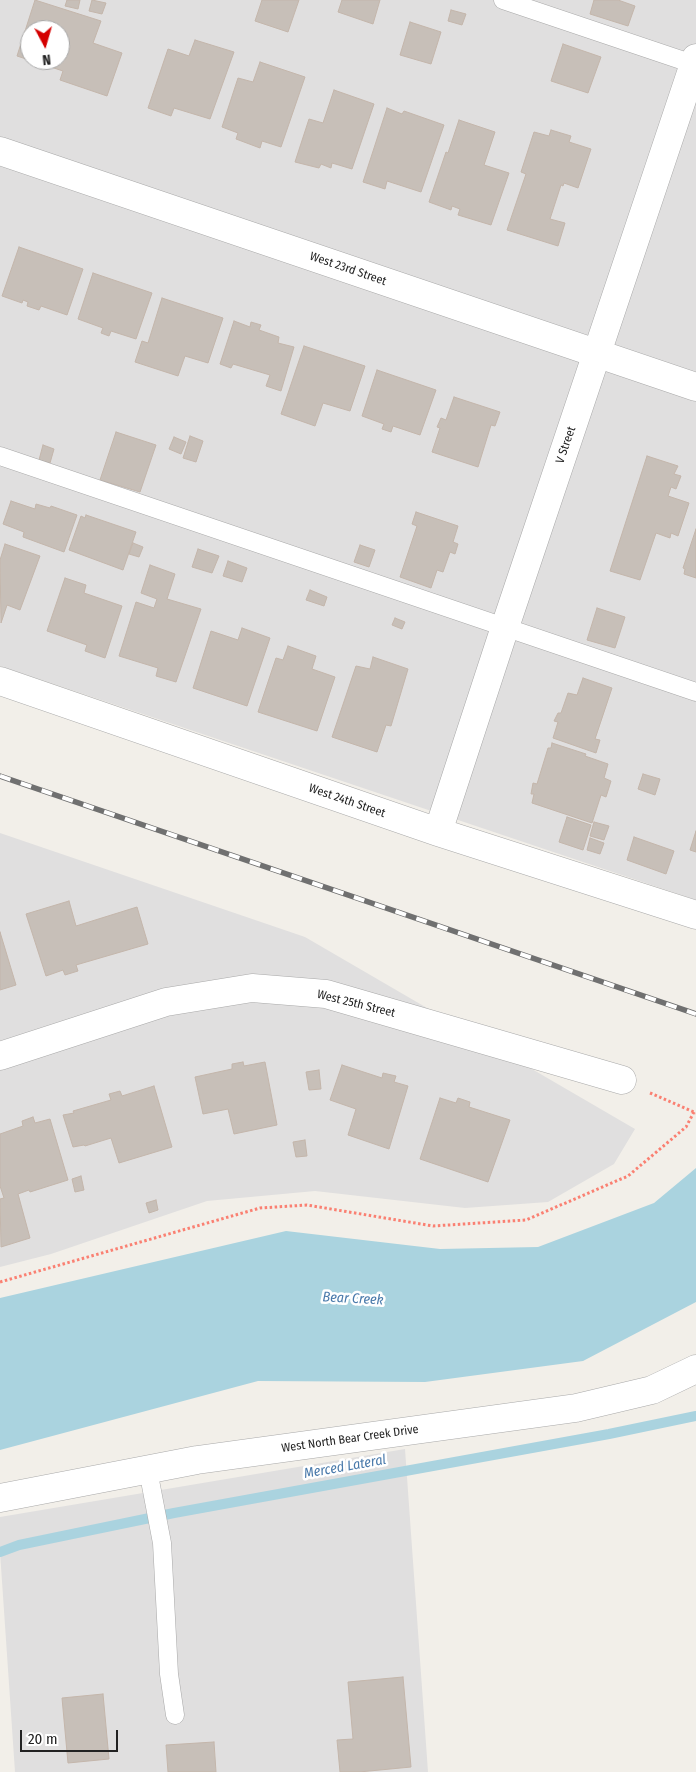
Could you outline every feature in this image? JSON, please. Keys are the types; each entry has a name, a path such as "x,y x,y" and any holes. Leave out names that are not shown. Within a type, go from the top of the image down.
{"street":[{"name":"V Street","path":"438,832 695,63"},
{"name":"West 23rd Street","path":"0,151 696,387"},
{"name":"West 24th Street","path":"0,681 438,832 696,915"},
{"name":"West 25th Street","path":"0,1056 166,1002 252,988 326,994 622,1080"},
{"name":"West North Bear Creek Drive","path":"0,1498 197,1460 576,1408 652,1390 696,1370"}],"lane":[{"path":"503,0 695,63"},
{"path":"0,456 696,692"},
{"path":"148,1470 160,1530 166,1581 169,1674 175,1715"}],"path":[{"path":"0,1282 260,1208 308,1205 433,1226 526,1220 628,1176 686,1127 695,1113 622,1080"}],"shaded area":[{"path":"0,0 696,0 696,900 0,666"},
{"path":"0,833 305,937 635,1129 614,1164 548,1202 465,1208 315,1191 207,1201 51,1254 0,1267"},
{"path":"405,1449 428,1772 15,1772 0,1552 0,1517"}],"water":[{"name":"Bear Creek","path":"696,1168 696,1302 583,1361 425,1382 258,1381 0,1450 0,1298 286,1231 440,1249 538,1247 654,1203"}],"building":[{"path":"35,0 101,21 93,43 122,53 107,96 60,80 63,71 60,70 70,70 70,20 29,20"},
{"path":"67,0 80,0 78,9 65,6"},
{"path":"92,0 106,3 102,14 89,11"},
{"path":"262,0 299,0 288,32 255,21"},
{"path":"342,0 380,0 373,24 338,12"},
{"path":"594,0 618,0 635,6 628,26 590,14"},
{"path":"451,10 466,14 462,25 448,21"},
{"path":"410,22 441,32 431,64 400,55"},
{"path":"195,40 234,52 210,119 174,108 171,116 148,108 168,49 189,56"},
{"path":"563,44 601,57 588,93 551,81"},
{"path":"260,62 305,77 281,147 262,141 260,148 236,139 238,133 222,127 238,78 253,82"},
{"path":"334,90 374,104 352,169 332,163 331,168 321,164 319,168 295,162 309,119 323,123"},
{"path":"387,108 402,114 404,111 444,125 421,192 387,181 385,189 363,182"},
{"path":"459,120 495,132 484,165 509,173 491,225 458,215 460,209 452,206 451,210 429,202"},
{"path":"551,130 571,136 569,142 591,149 578,188 564,183 563,186 561,185 550,219 565,223 558,246 507,230 526,174 521,172 534,132 549,136"},
{"path":"19,247 83,269 67,315 41,306 39,310 27,306 28,302 23,300 22,303 2,296"},
{"path":"93,273 152,293 136,339 111,331 109,336 101,333 103,328 78,319"},
{"path":"162,298 223,318 208,363 185,356 178,376 135,362 142,341 148,343"},
{"path":"234,321 250,327 251,322 261,325 259,330 279,337 278,343 294,347 281,391 266,386 270,375 233,364 231,368 220,364"},
{"path":"304,346 365,366 350,411 323,403 315,426 281,414"},
{"path":"377,370 436,390 420,435 393,426 391,432 382,429 384,424 362,416"},
{"path":"454,397 500,412 495,426 491,425 478,467 432,452 440,428 437,427 441,418 446,420"},
{"path":"116,432 156,445 140,492 100,480"},
{"path":"190,436 203,441 196,462 183,458"},
{"path":"174,437 186,442 181,454 169,449"},
{"path":"43,445 54,449 50,463 39,460"},
{"path":"647,456 678,466 674,474 681,476 676,489 671,487 668,496 689,503 678,536 671,533 670,538 656,533 640,580 610,571"},
{"path":"11,501 35,509 36,504 50,508 51,506 77,515 64,552 23,537 24,532 3,524"},
{"path":"416,512 458,526 453,542 458,544 455,554 450,552 443,572 437,570 431,588 400,577 417,526 412,524"},
{"path":"86,515 136,532 123,570 69,550 81,516 85,518"},
{"path":"696,529 696,578 684,574 685,569 683,568"},
{"path":"133,543 143,547 139,557 129,554"},
{"path":"5,544 40,556 20,610 7,605 1,623 0,560"},
{"path":"360,545 375,550 369,567 354,562"},
{"path":"198,549 219,556 212,573 192,567"},
{"path":"228,561 247,568 242,582 223,576"},
{"path":"150,565 175,574 167,599 201,609 176,682 156,676 158,668 119,656 136,602 154,608 157,599 141,593"},
{"path":"65,578 86,585 84,593 122,606 105,658 85,651 87,645 47,631"},
{"path":"310,590 327,597 324,606 306,600"},
{"path":"597,608 625,617 615,648 587,640"},
{"path":"395,618 405,622 402,629 392,625"},
{"path":"242,628 270,638 247,706 193,688 211,631 238,640"},
{"path":"288,646 316,656 312,669 335,677 317,731 258,712 276,658 283,660"},
{"path":"373,657 408,669 391,726 386,725 377,752 332,737 356,666 370,669"},
{"path":"583,678 612,688 595,739 600,740 596,753 553,738 558,722 554,721 558,713 561,713 568,693 577,695"},
{"path":"552,743 586,754 585,756 608,764 604,778 611,781 606,797 601,795 592,823 532,803 534,794 531,794 533,783 537,784 548,748 551,748"},
{"path":"643,774 660,779 655,795 638,789"},
{"path":"567,817 591,825 583,850 559,842"},
{"path":"594,822 609,826 604,840 590,836"},
{"path":"696,831 696,852 690,850"},
{"path":"634,837 674,851 666,874 627,860"},
{"path":"590,838 604,843 600,854 587,850"},
{"path":"69,901 76,926 137,907 148,944 76,965 78,971 65,975 63,970 46,976 26,914"},
{"path":"0,932 16,985 0,990"},
{"path":"243,1062 244,1066 265,1062 277,1125 234,1134 228,1109 203,1114 195,1077 232,1069 232,1064"},
{"path":"342,1065 382,1078 383,1073 396,1076 394,1082 408,1086 389,1149 348,1135 356,1109 330,1100"},
{"path":"319,1070 321,1089 309,1090 306,1072"},
{"path":"154,1086 172,1147 119,1163 111,1138 85,1146 73,1147 63,1115 111,1100 109,1094 120,1091 122,1096"},
{"path":"440,1098 456,1103 458,1098 470,1102 469,1107 510,1120 488,1182 420,1159"},
{"path":"33,1117 35,1123 50,1119 68,1180 18,1194 30,1238 1,1247 0,1199 4,1198 0,1186 0,1134 23,1126 22,1121"},
{"path":"305,1140 307,1156 296,1157 293,1142"},
{"path":"81,1176 84,1190 75,1192 72,1179"},
{"path":"156,1200 158,1210 149,1213 146,1203"},
{"path":"403,1677 411,1767 340,1772 337,1740 353,1739 348,1682"},
{"path":"103,1694 109,1759 68,1763 62,1698"},
{"path":"214,1742 216,1772 168,1772 166,1745"}],"waterway":[{"name":"Merced Lateral","path":"0,1552 19,1545 174,1513 609,1434 696,1416"}],"railway":[{"path":"0,776 696,1014"}]}
